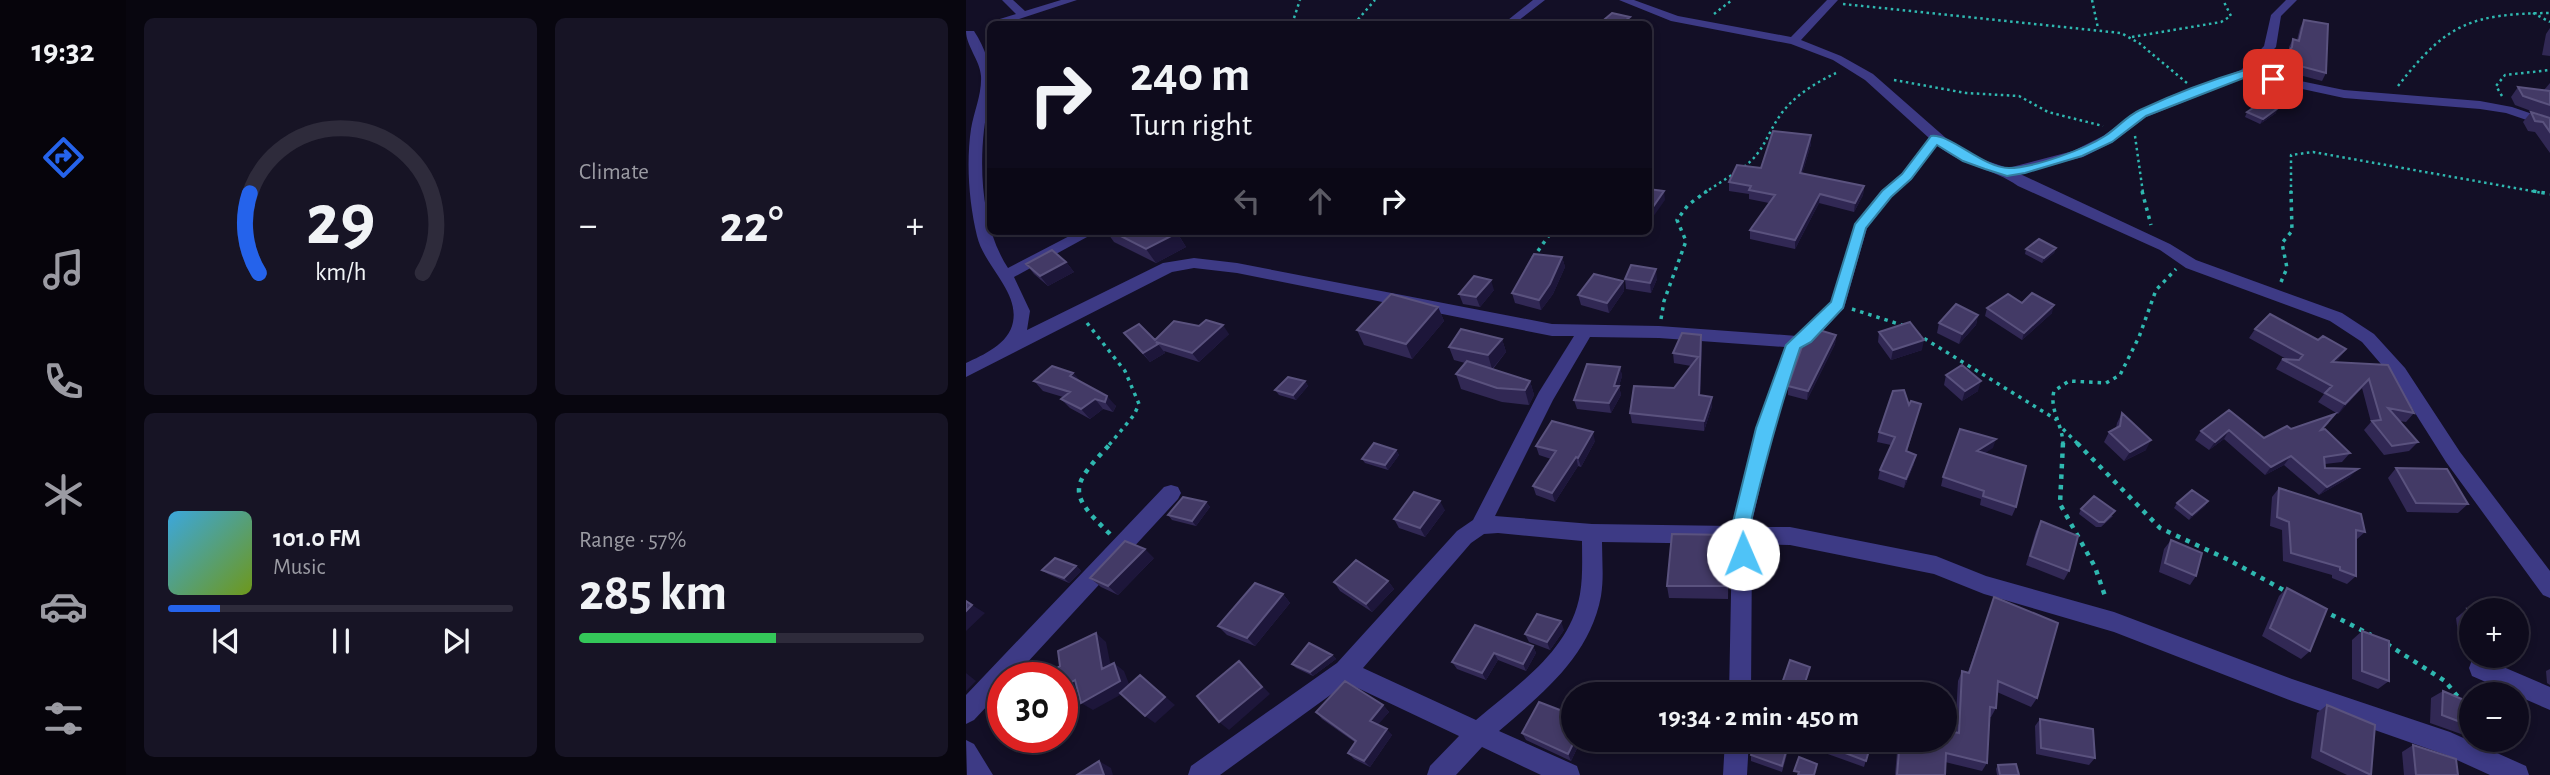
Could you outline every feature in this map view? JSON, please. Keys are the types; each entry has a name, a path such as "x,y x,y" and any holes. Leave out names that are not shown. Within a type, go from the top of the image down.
{"street":[{"path":"1007,0 1022,14"},
{"path":"1003,21 1072,0"},
{"path":"1512,21 1540,0"},
{"path":"1624,0 1685,22 1794,41 1851,66 1869,77 1935,139 1968,159 2007,172 2023,183 2165,247 2191,264 2260,292 2336,317 2368,338 2383,353 2453,457 2550,588"},
{"path":"2007,172 2078,154 2108,139 2156,107 2200,93 2245,74 2270,47 2276,15 2292,0"},
{"path":"1794,41 1832,1"},
{"path":"987,27 968,34 987,68"},
{"path":"2245,74 2326,91 2508,110 2550,124"},
{"path":"987,88 976,145 984,236 1021,304 1017,335 1007,347"},
{"path":"1740,682 1742,522 1765,428 1794,345 1838,304 1860,227 1886,194 1907,176 1935,139"},
{"path":"1004,276 1083,235"},
{"path":"966,371 1007,347 1080,314 1157,272 1194,263 1237,268 1552,330 1659,332 1800,342"},
{"path":"1200,775 1345,671 1441,561 1480,526 1545,397 1586,330"},
{"path":"966,712 1171,493"},
{"path":"1480,526 1498,524 1592,533 1790,536 1903,557 1936,565 1983,585 2114,622 2292,690 2450,744 2517,775"},
{"path":"1439,775 1479,733 1547,677 1567,654 1582,626 1591,595 1592,533"},
{"path":"2480,668 2550,699"},
{"path":"1345,671 1567,775"},
{"path":"966,752 981,775"},
{"path":"1735,775 1736,752"}],"path":[{"path":"1294,18 1300,0"},
{"path":"1357,21 1375,0"},
{"path":"2092,0 2098,28"},
{"path":"1832,1 1976,19 2098,28 2131,37 2221,22 2231,16 2223,0"},
{"path":"2532,13 2550,22"},
{"path":"2393,97 2420,56 2450,29 2491,15 2550,13"},
{"path":"2131,37 2160,64 2200,93"},
{"path":"1659,332 1664,301 1686,241 1677,220 1685,205 1764,152 1779,118 1789,105 1829,76 1851,66"},
{"path":"2508,110 2496,86 2498,81 2505,75 2550,70"},
{"path":"1869,77 1966,93 2020,96 2048,112 2118,130"},
{"path":"2132,121 2145,210 2165,247"},
{"path":"2260,292 2279,285 2287,268 2282,243 2292,231 2291,155 2295,153 2313,152 2550,194"},
{"path":"1531,263 1549,235"},
{"path":"2191,264 2178,268 2156,289 2136,344 2114,380 2068,381 2054,391 2051,402 2063,429 2160,528 2229,560 2299,598"},
{"path":"1838,304 1903,325 2058,421"},
{"path":"1080,314 1124,368 1136,389 1139,404 1129,424 1086,471 1077,486 1077,495 1084,508 1122,546"},
{"path":"2063,429 2060,503 2095,567 2114,622"},
{"path":"2311,604 2435,673 2459,693"}],"building":[{"path":"1612,13 1630,17 1625,21 1603,21"},
{"path":"2304,20 2328,24 2326,73 2281,61 2292,47 2293,39 2299,41"},
{"path":"2518,87 2550,91 2550,105 2523,96"},
{"path":"2262,102 2278,108 2263,119 2247,112"},
{"path":"2531,112 2550,118 2550,132 2543,122 2535,121"},
{"path":"1773,131 1811,135 1800,173 1864,186 1855,203 1820,194 1795,240 1750,230 1775,195 1749,190 1751,186 1729,182 1737,165 1761,168"},
{"path":"1652,190 1664,191 1652,208"},
{"path":"1119,235 1173,235 1146,249"},
{"path":"2039,239 2056,248 2044,258 2026,249"},
{"path":"1052,250 1066,262 1040,276 1026,264"},
{"path":"1534,254 1562,257 1550,284 1539,300 1512,293"},
{"path":"1631,265 1656,269 1650,283 1625,279"},
{"path":"1594,274 1623,281 1607,303 1578,295"},
{"path":"1474,276 1491,280 1476,297 1459,294"},
{"path":"2032,293 2054,305 2024,333 1987,308 2008,294 2022,303"},
{"path":"1391,294 1438,307 1406,344 1357,330"},
{"path":"1956,304 1978,315 1962,334 1939,323"},
{"path":"2270,314 2318,340 2323,336 2346,349 2332,362 2388,365 2414,413 2388,408 2418,442 2392,446 2372,421 2381,420 2369,379 2345,404 2325,393 2332,386 2282,359 2299,360 2303,355 2255,329"},
{"path":"1206,320 1223,325 1192,353 1156,342 1158,344 1143,353 1124,333 1139,324 1155,340 1174,321 1199,326"},
{"path":"1910,322 1924,340 1893,350 1879,332"},
{"path":"1461,329 1502,339 1488,355 1449,347"},
{"path":"1819,330 1836,335 1808,391 1788,386 1804,341"},
{"path":"1682,333 1701,335 1699,395 1712,397 1704,421 1630,413 1634,386 1674,388 1698,357 1673,353"},
{"path":"1467,361 1530,381 1525,390 1497,388 1456,374"},
{"path":"1587,364 1620,367 1614,386 1619,386 1609,403 1574,400"},
{"path":"1962,365 1981,381 1965,391 1946,375"},
{"path":"1052,366 1073,373 1070,376 1107,396 1105,402 1095,399 1081,409 1061,399 1070,392 1034,381"},
{"path":"1288,377 1305,381 1293,395 1275,390"},
{"path":"1904,390 1909,405 1911,401 1921,404 1906,451 1916,455 1906,479 1880,470 1895,437 1879,432 1893,391"},
{"path":"2229,410 2264,438 2287,426 2291,429 2335,414 2321,430 2325,429 2350,453 2324,457 2325,468 2358,469 2327,487 2291,456 2271,467 2229,430 2215,442 2201,431"},
{"path":"2122,413 2151,440 2130,452 2109,432 2120,426"},
{"path":"1552,421 1593,432 1552,493 1533,486 1556,451 1536,446"},
{"path":"1960,429 1996,439 1977,451 2026,466 2016,507 1983,496 1984,491 1943,477"},
{"path":"1374,443 1396,450 1385,465 1362,459"},
{"path":"2396,468 2447,469 2468,504 2416,503"},
{"path":"2279,488 2361,514 2365,532 2356,530 2356,576 2340,570 2340,567 2291,553 2289,522 2277,517"},
{"path":"2192,490 2208,501 2192,515 2177,503"},
{"path":"1414,492 1440,501 1420,528 1394,519"},
{"path":"2094,496 2115,511 2104,522 2099,522 2081,509"},
{"path":"1183,497 1206,502 1192,521 1168,515"},
{"path":"2041,521 2078,536 2069,571 2030,556"},
{"path":"1672,534 1729,535 1728,586 1667,586"},
{"path":"2171,540 2202,553 2196,576 2165,563"},
{"path":"1125,541 1145,549 1108,586 1090,578"},
{"path":"1055,558 1076,566 1064,578 1042,570"},
{"path":"1356,560 1388,581 1366,604 1334,582"},
{"path":"1255,583 1283,594 1247,638 1218,626"},
{"path":"2287,588 2327,609 2310,651 2270,628"},
{"path":"1994,597 2058,623 2037,698 1998,681 1996,708 1990,707 1987,763 1946,753 1945,775 1897,775 1899,752 1957,752 1962,671 1969,673"},
{"path":"1537,614 1561,621 1547,642 1525,634"},
{"path":"1475,625 1533,646 1523,664 1494,653 1482,673 1452,662"},
{"path":"2362,631 2389,641 2389,681 2362,671"},
{"path":"1096,633 1102,669 1114,663 1120,681 1081,703 1078,692 1078,662 1059,662 1058,651"},
{"path":"1309,643 1332,655 1310,672 1292,664"},
{"path":"1790,660 1810,667 1805,682 1782,682"},
{"path":"1239,661 1262,687 1219,722 1197,696"},
{"path":"1140,675 1165,697 1145,716 1120,693"},
{"path":"1345,681 1383,705 1370,721 1387,729 1364,761 1348,753 1356,741 1316,712"},
{"path":"2443,691 2459,698 2459,721 2442,715"},
{"path":"1539,702 1561,710 1561,751 1522,733"},
{"path":"2327,705 2375,725 2371,775 2321,751"},
{"path":"2040,719 2093,729 2095,758 2041,748"},
{"path":"2413,745 2456,759 2458,775 2416,775"},
{"path":"1752,752 1786,752 1782,766 1751,755"},
{"path":"1843,752 1869,752 1866,761"},
{"path":"1799,757 1817,764 1814,775 1798,775 1799,772 1794,771"},
{"path":"1099,761 1104,775 1077,775"},
{"path":"2016,764 2019,775 2000,775 1998,765"}],"route":[{"path":"1743,554 1742,522 1765,428 1794,345 1806,338 1838,304 1860,227 1886,194 1907,176 1935,139 1968,159 1989,167 2007,172 2025,169 2078,154 2108,139 2156,107 2245,74 2273,79"}]}
